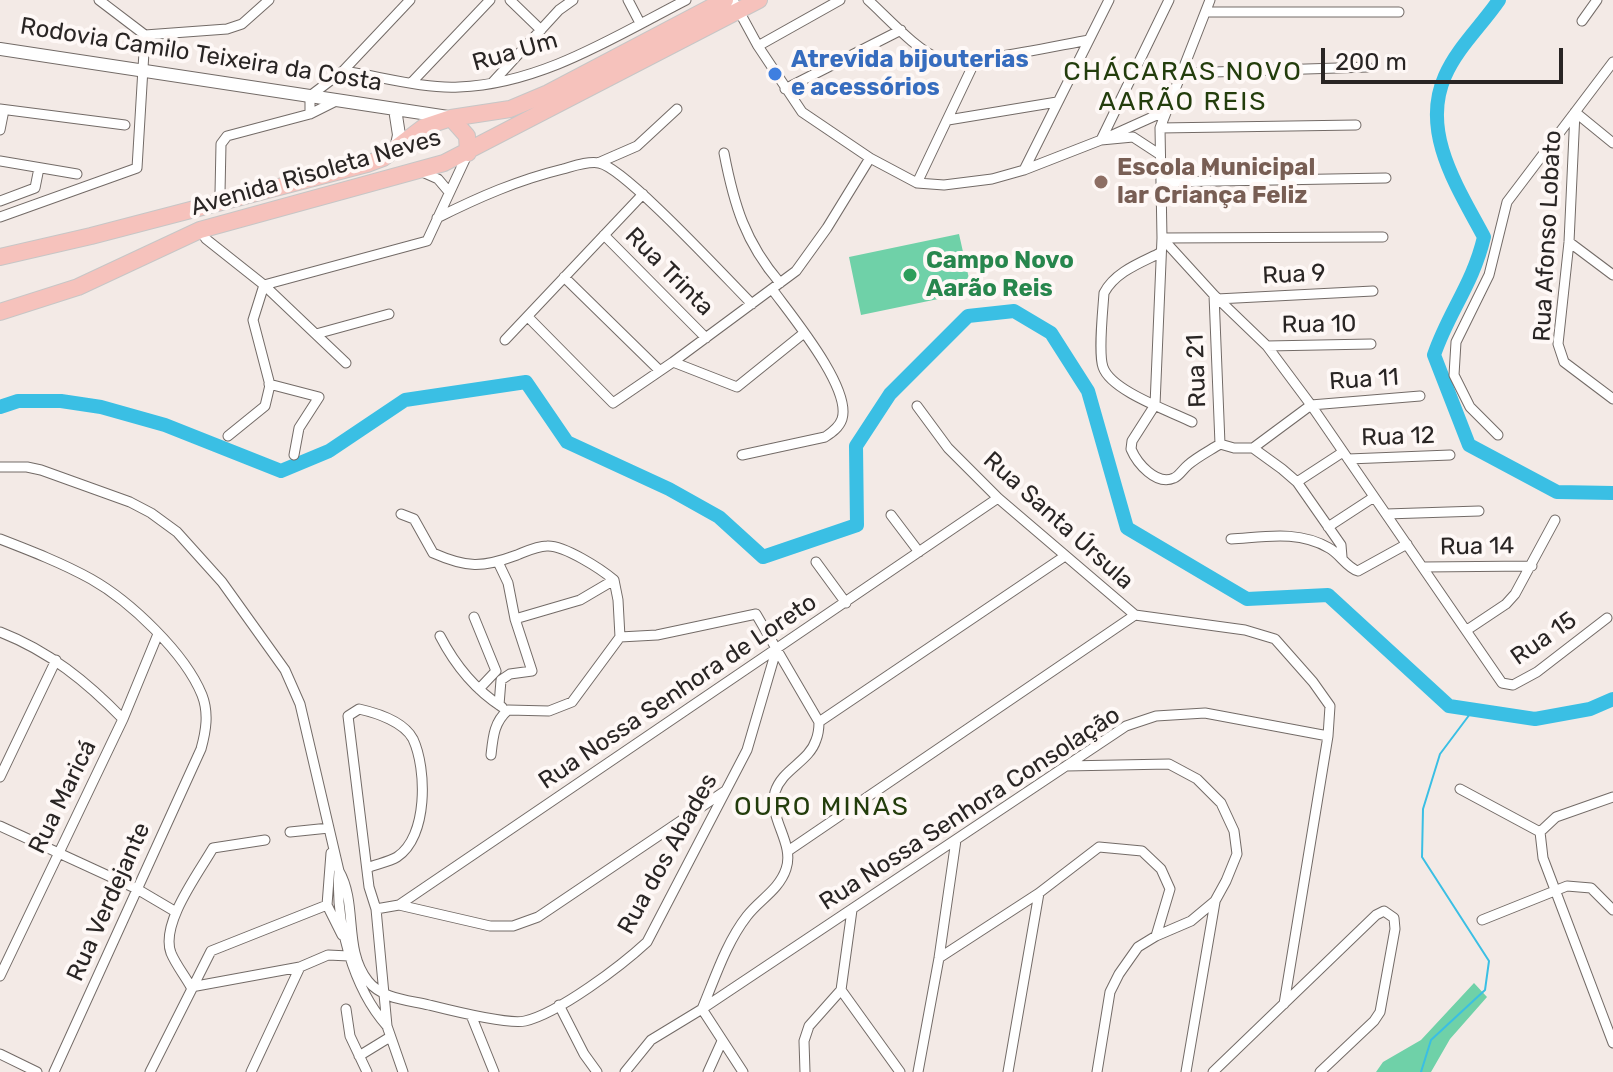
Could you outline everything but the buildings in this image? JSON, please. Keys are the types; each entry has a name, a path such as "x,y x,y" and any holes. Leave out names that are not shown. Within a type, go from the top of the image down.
{"highway":[{"name":"Rodovia Camilo Teixeira da Costa","path":"451,118 510,109 548,93 725,0"},
{"path":"451,118 467,136 468,153 737,5 759,0"},
{"name":"Avenida Risoleta Neves","path":"0,257 314,180 367,164 395,150 424,127 451,118"},
{"name":"Avenida Risoleta Neves","path":"0,312 78,287 200,230 419,170 468,153"}],"street":[{"path":"99,0 145,35 227,29 242,24 269,0"},
{"path":"310,114 310,96 343,71 410,0"},
{"path":"412,82 490,0"},
{"path":"510,0 541,30"},
{"path":"491,84 559,10 573,0"},
{"path":"628,0 640,23"},
{"name":"Rua Um","path":"343,71 455,88 491,84 551,68 686,0"},
{"path":"758,46 840,0"},
{"path":"868,0 928,53 942,60 976,59 1089,40"},
{"path":"1024,170 1109,0"},
{"path":"1101,140 1169,0"},
{"path":"1210,0 1160,128 1162,238 1155,405 1132,441 1131,449 1135,458 1154,476 1165,480 1176,478 1187,465 1220,444 1253,448 1311,405"},
{"path":"1582,21 1597,0"},
{"path":"737,5 758,46 802,112 870,158 917,183 944,185 992,179 1024,170 1101,140 1168,109"},
{"path":"1206,12 1399,12"},
{"path":"785,89 901,30"},
{"path":"0,217 137,168 145,35"},
{"path":"0,42 5,50"},
{"name":"Rodovia Camilo Teixeira da Costa","path":"5,50 451,118"},
{"path":"917,183 976,59"},
{"path":"1498,435 1470,407 1454,375 1456,342 1489,275 1507,202 1613,62"},
{"path":"1183,73 1368,67"},
{"path":"220,193 221,144 227,136 310,114 338,100"},
{"path":"948,120 1057,102"},
{"path":"0,130 2,109 125,125"},
{"name":"Rodovia Camilo Teixeira da Costa","path":"395,109 399,135 395,150"},
{"path":"437,218 490,191 533,176 580,164 598,163 637,146 677,109"},
{"path":"1575,112 1613,143"},
{"name":"Rua Afonso Lobato","path":"1575,112 1569,242 1558,344 1564,362 1613,399"},
{"path":"1160,128 1356,125"},
{"path":"1101,140 1133,137 1159,154"},
{"path":"264,285 427,241 468,153"},
{"path":"724,153 733,196 748,239 804,333 827,363 842,406 842,418 835,430 825,437 742,455"},
{"path":"528,317 613,403 796,271 870,158"},
{"path":"0,161 77,174"},
{"path":"598,163 612,168 643,194 752,304"},
{"path":"0,201 35,188 39,168"},
{"path":"419,170 438,179 449,192"},
{"path":"1163,182 1386,178"},
{"path":"505,340 643,194"},
{"path":"200,230 214,246 264,285 346,363"},
{"name":"Rua Trinta","path":"604,235 706,338"},
{"path":"183,237 214,246"},
{"path":"1162,238 1383,237"},
{"path":"1162,238 1216,297 1267,346 1467,630 1506,604 1532,566 1555,520"},
{"path":"1569,242 1613,275"},
{"path":"1160,253 1110,282 1104,293 1103,367 1115,382 1192,422"},
{"path":"564,277 659,370"},
{"path":"228,436 265,406 269,384 253,320 264,285"},
{"name":"Rua 9","path":"1216,297 1373,291"},
{"name":"Rua 21","path":"1216,297 1220,444"},
{"path":"316,334 389,314"},
{"path":"673,362 737,387 804,333"},
{"name":"Rua 10","path":"1267,346 1371,344"},
{"path":"269,384 319,397 299,428 294,455"},
{"name":"Rua 11","path":"1311,405 1420,396"},
{"name":"Rua Santa Úrsula","path":"917,406 948,448 998,498 1135,615 1245,630 1275,639 1330,706 1328,736 1284,1004"},
{"path":"1253,448 1297,482 1341,545 1342,557"},
{"name":"Rua 12","path":"1346,456 1450,455"},
{"path":"1297,482 1346,456"},
{"path":"0,467 41,470 130,502 177,532 222,582 285,670 300,704 339,871 346,883 355,953 366,979 385,994"},
{"path":"1328,527 1374,497"},
{"name":"Rua Nossa Senhora de Loreto","path":"376,909 399,905 998,498"},
{"path":"1386,514 1479,511"},
{"path":"401,514 414,519 433,553 466,566 498,562 546,545 562,549 614,580 620,637 572,702 549,711 504,708 479,689 452,659 440,636"},
{"path":"891,515 919,552"},
{"path":"1231,539 1297,535 1326,546 1342,557 1351,569 1361,570 1407,544"},
{"name":"Rua Verdejante","path":"0,539 58,562 93,580 126,603 172,648 202,695 207,727 201,749 54,1072"},
{"path":"819,722 1065,556"},
{"path":"491,755 494,730 504,708 501,680 510,674 532,671 515,619 508,583 498,562"},
{"path":"816,562 846,603"},
{"name":"Rua 14","path":"1423,567 1532,566"},
{"path":"515,619 580,600 614,580"},
{"path":"620,637 657,635 756,614 819,722 817,740 810,751 785,774 776,790 773,804 788,851 787,868 777,886 748,915 732,939 702,1009 743,1072"},
{"path":"788,851 1135,615"},
{"path":"474,617 496,671 479,689"},
{"name":"Rua 15","path":"1467,630 1502,683 1513,685 1537,672 1607,618"},
{"path":"0,632 56,660 90,686 123,719"},
{"name":"Rua Maricá","path":"0,976 123,719 158,634"},
{"name":"Rua dos Abades","path":"385,994 471,1015 524,1022 559,1005 622,965 647,942 747,750 776,651"},
{"path":"0,777 56,660"},
{"path":"367,868 398,856 411,840 421,821 422,783 412,737 398,724 374,712 359,709 348,716 367,868 376,909 387,1026 403,1072"},
{"name":"Rua Nossa Senhora Consolação","path":"625,1072 651,1040 1126,726 1156,716 1205,713 1328,736"},
{"path":"1066,766 1169,764 1197,779 1221,803 1234,831 1237,854 1215,901 1186,1072"},
{"path":"1460,789 1540,832"},
{"path":"399,905 490,926 513,926 538,917 726,791"},
{"path":"1540,832 1556,817 1613,797"},
{"path":"0,826 137,889 176,912"},
{"path":"290,832 330,833"},
{"path":"1540,832 1543,858 1613,1043"},
{"path":"330,833 327,905 345,940"},
{"path":"191,987 170,951 170,927 176,912 213,848 265,840"},
{"path":"918,1072 956,840"},
{"path":"939,958 1039,893 1099,847 1142,851 1161,869 1170,889 1156,936"},
{"path":"339,871 338,885 349,956 374,1012 387,1026"},
{"path":"1482,920 1567,886 1591,888 1613,910"},
{"path":"1008,1072 1039,893"},
{"path":"1097,1072 1110,992 1138,947 1191,921 1215,901"},
{"path":"150,1072 211,951 327,905"},
{"path":"805,1072 804,1041 809,1026 841,990 852,910"},
{"path":"1213,1072 1376,915 1384,911 1394,918 1395,929 1380,1012 1320,1072"},
{"path":"191,987 300,967 328,955 349,956"},
{"path":"251,1072 300,967"},
{"path":"841,990 900,1072"},
{"path":"559,1005 584,1054 597,1072"},
{"path":"346,1009 350,1036 367,1072"},
{"path":"471,1015 494,1072"},
{"path":"359,1056 390,1037"},
{"path":"708,1072 722,1041"},
{"path":"0,1054 37,1072"}],"green space":[{"name":"Campo Novo Aarão Reis","path":"959,234 972,292 861,315 849,257"},
{"path":"1474,983 1487,997 1450,1039 1431,1072 1376,1072 1383,1062 1421,1040"}],"waterway":[{"path":"1499,0 1456,56 1438,97 1439,139 1445,159 1484,237 1474,269 1434,355 1469,445 1557,492 1613,493"},
{"path":"0,407 18,401 61,401 101,407 165,425 281,471 329,451 405,400 526,382 567,442 669,489 719,517 763,557 857,525 856,446 890,394 968,316 1014,311 1051,333 1088,391 1127,528 1247,599 1328,595 1449,706 1535,719 1590,709 1613,699"},
{"path":"1421,1072 1431,1040 1485,990 1489,961 1422,857 1423,809 1440,754 1473,710"}],"place":[{"name":"Atrevida bijouterias e acessórios","path":"775,74"},
{"name":"Escola Municipal lar Criança Feliz","path":"1101,182"},
{"name":"Campo Novo Aarão Reis","path":"910,275"}],"district":[{"name":"CHÁCARAS NOVO AARÃO REIS","path":"1183,87"},
{"name":"OURO MINAS","path":"822,807"}]}
